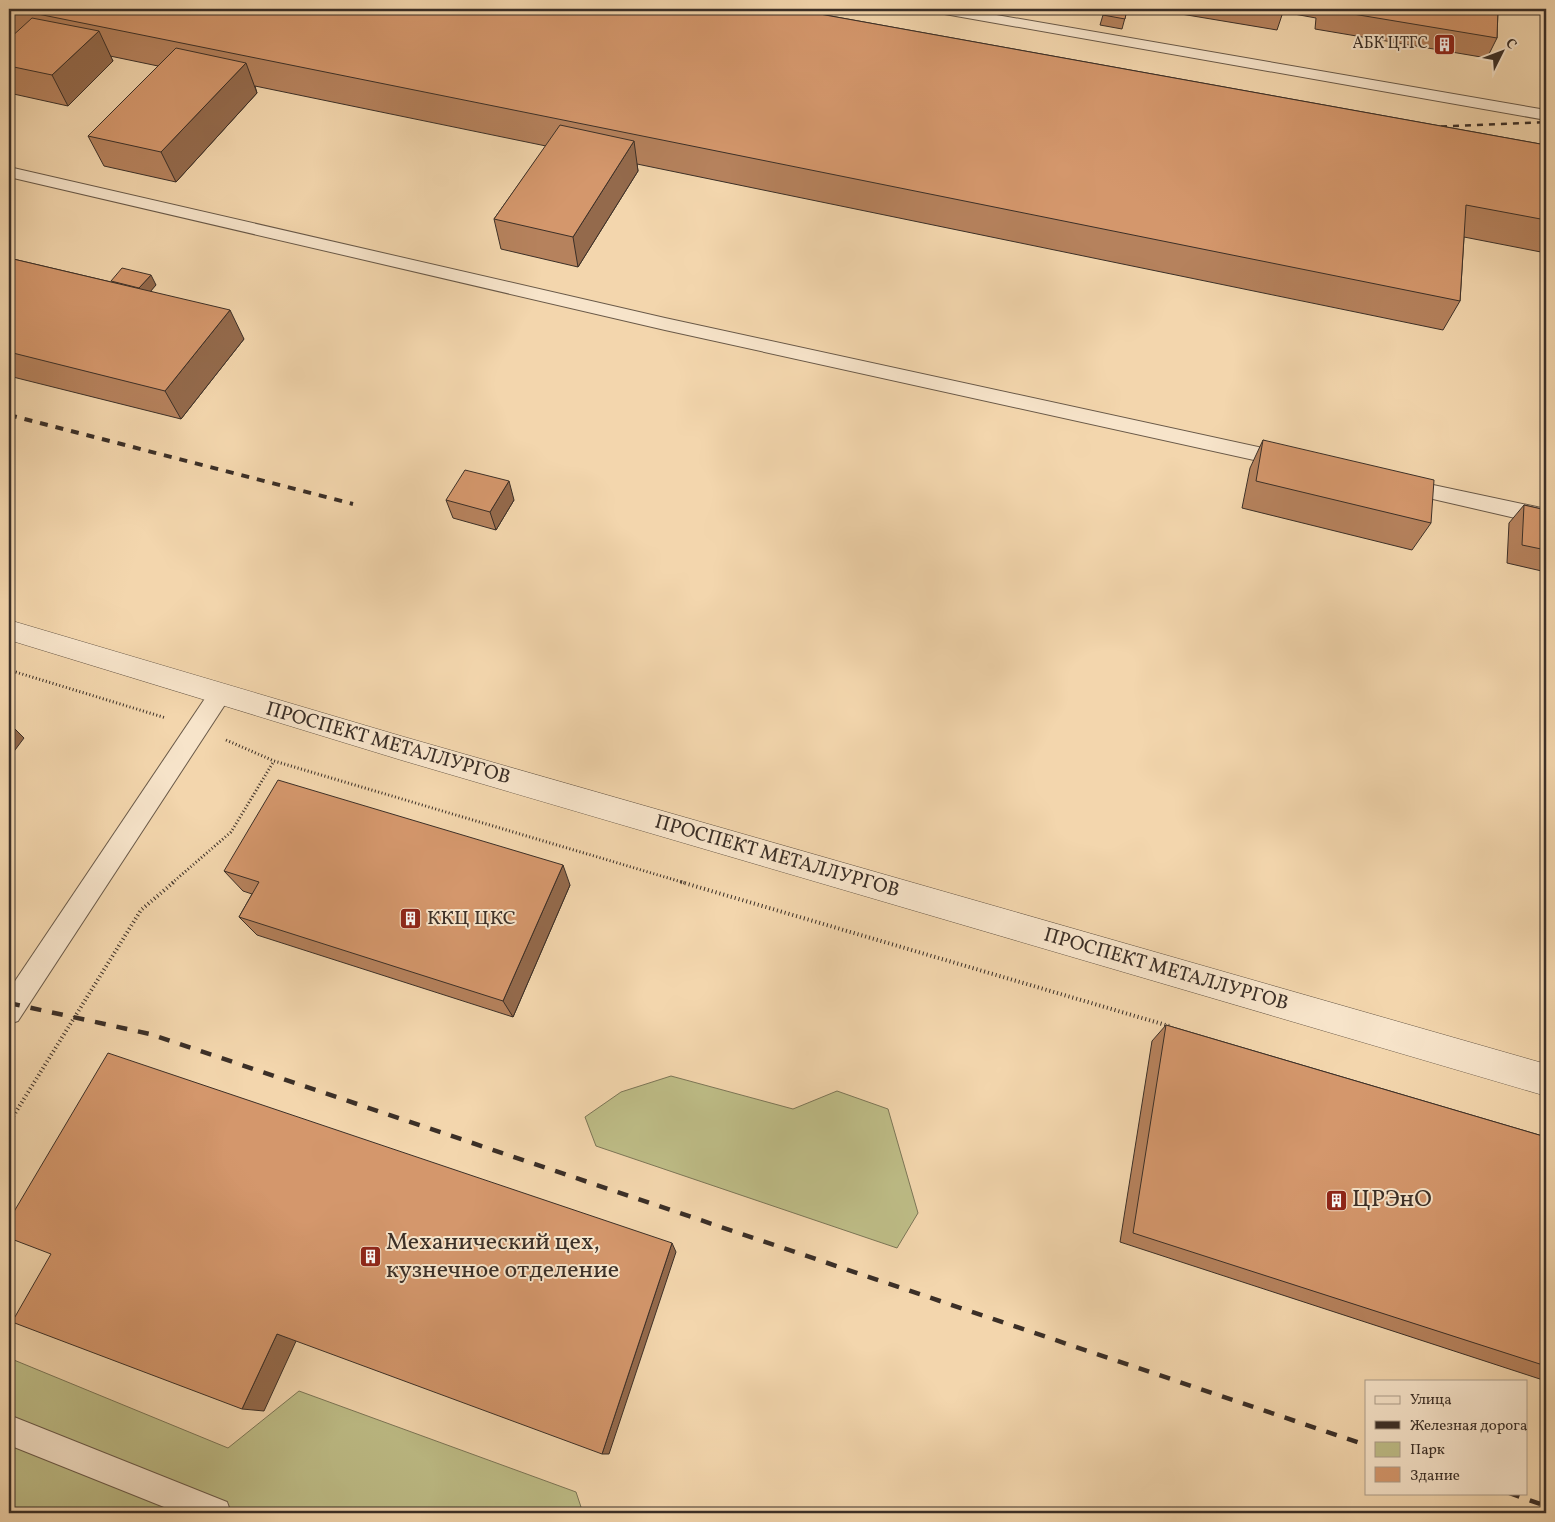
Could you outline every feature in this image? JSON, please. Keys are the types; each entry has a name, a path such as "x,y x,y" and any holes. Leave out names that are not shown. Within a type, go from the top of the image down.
{"street":[{"name":"ПРОСПЕКТ МЕТАЛЛУРГОВ","path":"9,630 220,694 1546,1080"}],"lane":[{"path":"939,9 999,14 1546,115"},
{"path":"9,172 655,322 1304,464"},
{"path":"1391,483 1546,517"},
{"path":"9,1012 220,694"},
{"path":"9,1430 216,1513"}],"path":[{"path":"9,670 197,728 274,761 1176,1028"},
{"path":"9,1123 142,910 231,832 274,761"}],"green space":[{"path":"671,1076 793,1109 837,1091 888,1109 918,1213 897,1248 596,1146 585,1117 621,1092"},
{"path":"9,1358 228,1448 299,1391 576,1492 583,1513 9,1513"}],"building":[{"path":"13,9 792,9 1546,145 1546,220 1466,205 1460,301"},
{"path":"1323,9 1498,9 1497,38"},
{"path":"1104,11 1126,14 1125,19 1103,15"},
{"path":"32,18 99,31 52,75 9,66 9,39"},
{"path":"176,48 246,63 161,152 88,136"},
{"path":"560,125 634,141 573,237 494,219"},
{"path":"9,258 230,310 165,391 9,352"},
{"path":"122,268 151,275 139,288 111,281"},
{"path":"1263,440 1434,480 1431,523 1256,481"},
{"path":"465,470 509,481 490,512 446,500"},
{"path":"1524,505 1546,510 1546,550 1522,545"},
{"name":"ККЦ ЦКС","path":"278,780 563,865 503,1001 239,917 259,882 224,871"},
{"name":"ЦРЭнО","path":"1166,1025 1546,1137 1546,1366 1133,1233"},
{"name":"Механический цех, кузнечное отделение","path":"108,1053 672,1243 602,1454 277,1334 242,1409 12,1322 51,1254 9,1238 9,1220"}],"railway":[{"path":"1523,9 1546,14"},
{"path":"1429,127 1546,122"},
{"path":"9,415 353,504"},
{"path":"9,1003 150,1034 1365,1445"},
{"path":"1512,1494 1546,1506"}],"place":[{"name":"АБК ЦТГС","path":"1444,44"},
{"name":"ККЦ ЦКС","path":"411,919"},
{"name":"ЦРЭнО","path":"1336,1200"},
{"name":"Механический цех, кузнечное отделение","path":"370,1257"}]}
